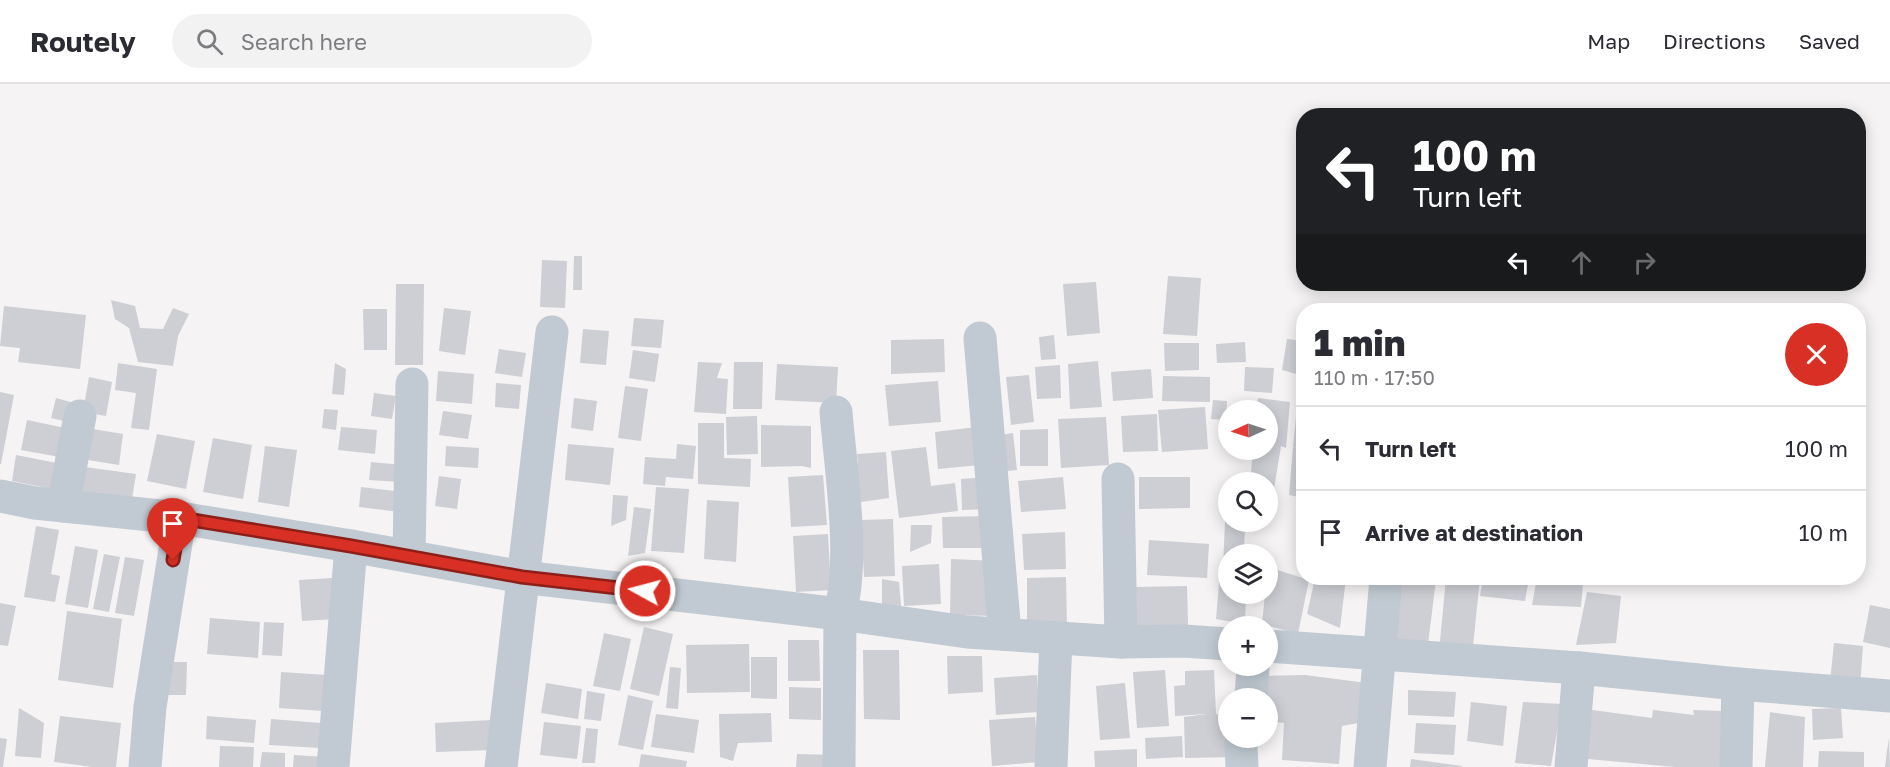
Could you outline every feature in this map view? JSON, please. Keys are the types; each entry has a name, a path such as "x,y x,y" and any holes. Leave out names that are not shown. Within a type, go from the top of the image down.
{"street":[{"path":"501,767 552,332"},
{"path":"980,338 1005,634"},
{"path":"409,556 412,384"},
{"path":"836,412 846,561 845,595 840,615 839,767"},
{"path":"63,506 80,416"},
{"path":"1118,479 1121,642"},
{"path":"0,496 35,504 180,518 522,577 967,632 1121,642 1218,644"},
{"path":"146,767 150,707 180,518"},
{"path":"333,767 351,546"},
{"path":"1370,767 1385,585"},
{"path":"1051,767 1056,638"},
{"path":"1278,647 1579,668 1890,696"},
{"path":"1571,767 1579,668"},
{"path":"1736,767 1737,684"},
{"path":"1241,748 1242,767"}],"building":[{"path":"574,256 582,256 582,290 573,290"},
{"path":"542,260 567,261 565,308 540,307"},
{"path":"1168,276 1201,278 1197,336 1163,334"},
{"path":"1096,282 1100,333 1067,336 1063,284"},
{"path":"396,284 424,284 423,365 395,365"},
{"path":"111,300 135,306 140,328 163,329 173,308 189,314 178,336 173,366 138,362 129,328 115,319"},
{"path":"4,306 86,315 80,369 18,362 20,348 0,346"},
{"path":"444,308 471,311 465,355 439,351"},
{"path":"363,309 387,309 387,350 364,350"},
{"path":"634,318 664,320 661,348 631,346"},
{"path":"583,329 609,331 606,365 580,363"},
{"path":"1054,335 1056,359 1041,360 1039,337"},
{"path":"944,339 945,372 891,374 891,340"},
{"path":"1287,339 1296,340 1296,374 1282,370"},
{"path":"1245,342 1246,362 1217,363 1216,344"},
{"path":"1164,343 1199,343 1199,370 1165,371"},
{"path":"499,349 526,353 522,377 495,373"},
{"path":"633,350 659,354 655,382 629,378"},
{"path":"1098,361 1102,407 1070,409 1068,364"},
{"path":"698,362 722,363 717,378 728,379 726,414 694,412"},
{"path":"734,362 763,362 762,409 733,409"},
{"path":"118,363 157,369 149,430 131,428 136,393 115,390"},
{"path":"335,363 346,369 344,395 332,394"},
{"path":"777,364 838,367 836,403 775,400"},
{"path":"1060,365 1061,398 1037,399 1035,367"},
{"path":"1245,367 1274,368 1272,393 1244,391"},
{"path":"1151,369 1153,398 1113,401 1111,372"},
{"path":"438,371 474,374 472,404 436,401"},
{"path":"1029,375 1034,422 1011,425 1006,377"},
{"path":"1163,376 1210,377 1210,402 1162,401"},
{"path":"89,377 112,382 106,416 83,412"},
{"path":"938,381 941,422 889,426 885,385"},
{"path":"496,383 521,385 519,409 495,407"},
{"path":"625,386 648,389 641,441 618,438"},
{"path":"0,392 14,395 1,464 0,464"},
{"path":"374,393 396,396 392,419 371,416"},
{"path":"56,398 78,404 73,423 51,418"},
{"path":"574,398 597,401 593,431 571,428"},
{"path":"1213,400 1218,400 1218,419 1211,419"},
{"path":"1278,400 1290,402 1286,448 1281,446 1277,472 1251,472 1252,460 1278,460"},
{"path":"1205,407 1208,449 1162,452 1158,410"},
{"path":"324,409 338,410 336,430 322,428"},
{"path":"443,411 472,415 468,439 439,435"},
{"path":"1157,414 1158,451 1123,452 1121,416"},
{"path":"757,416 758,454 727,455 726,417"},
{"path":"1106,417 1109,465 1061,468 1058,419"},
{"path":"1296,417 1296,447 1293,447"},
{"path":"27,420 70,429 65,458 21,450"},
{"path":"698,423 724,423 724,458 751,459 750,487 698,484"},
{"path":"761,425 811,426 811,468 802,466 761,467"},
{"path":"341,427 377,430 375,454 338,450"},
{"path":"976,427 980,465 938,469 935,432"},
{"path":"87,428 123,434 119,465 82,459"},
{"path":"1048,429 1048,466 1020,466 1020,430"},
{"path":"1013,433 1017,470 998,472 993,436"},
{"path":"157,434 195,441 186,489 147,481"},
{"path":"213,438 252,445 243,499 203,492"},
{"path":"568,444 614,448 610,485 565,480"},
{"path":"677,444 696,446 693,479 666,477 665,486 643,484 645,457 676,459"},
{"path":"265,446 297,450 289,507 258,502"},
{"path":"446,446 479,448 478,468 445,466"},
{"path":"926,447 931,486 955,483 958,511 899,518 891,451"},
{"path":"1293,447 1296,448 1296,496 1289,495"},
{"path":"886,452 889,498 861,502 854,465 858,463 857,454"},
{"path":"16,455 62,464 57,490 12,481"},
{"path":"371,462 402,465 401,482 369,480"},
{"path":"78,466 136,474 131,505 73,496"},
{"path":"823,475 827,525 791,527 788,477"},
{"path":"439,476 461,479 457,509 435,506"},
{"path":"988,477 990,509 962,510 961,479"},
{"path":"1063,477 1066,509 1021,512 1018,481"},
{"path":"1139,477 1190,477 1190,508 1139,509"},
{"path":"361,487 403,492 400,512 359,507"},
{"path":"656,487 689,489 684,553 651,551"},
{"path":"613,495 628,496 626,520 611,526"},
{"path":"707,500 739,502 736,562 704,559"},
{"path":"634,507 651,509 645,553 628,556"},
{"path":"988,516 989,548 943,548 942,517"},
{"path":"893,519 895,576 864,577 861,520"},
{"path":"911,525 932,525 931,543 910,552"},
{"path":"36,526 59,530 51,574 60,576 55,602 24,597"},
{"path":"1065,532 1066,569 1024,570 1022,534"},
{"path":"1225,532 1245,532 1244,544 1224,544"},
{"path":"828,534 831,590 796,592 793,536"},
{"path":"1149,540 1209,544 1207,578 1147,575"},
{"path":"75,546 98,550 88,608 65,604"},
{"path":"104,554 120,557 109,612 93,609"},
{"path":"125,557 144,560 134,616 115,613"},
{"path":"951,559 997,561 996,616 950,615"},
{"path":"939,564 941,604 904,606 902,566"},
{"path":"1278,570 1296,576 1296,585 1308,585 1298,634 1278,628 1278,616 1263,616 1264,604 1278,604"},
{"path":"1066,577 1067,628 1027,629 1027,578"},
{"path":"332,578 336,619 302,621 299,580"},
{"path":"882,579 899,582 902,617 882,616"},
{"path":"1313,585 1345,585 1340,628 1307,614"},
{"path":"1398,585 1435,585 1428,644 1391,638"},
{"path":"1445,585 1479,585 1472,656 1439,652"},
{"path":"1482,585 1528,585 1525,601 1480,596"},
{"path":"1536,585 1583,585 1581,607 1532,605"},
{"path":"1187,586 1188,625 1134,626 1133,587"},
{"path":"1587,592 1621,596 1616,643 1576,645"},
{"path":"1218,595 1218,604 1246,604 1245,616 1218,616 1218,619 1216,619"},
{"path":"0,603 16,606 8,646 0,645"},
{"path":"1870,605 1890,609 1890,648 1863,642"},
{"path":"67,611 122,619 113,688 58,680"},
{"path":"210,618 260,622 258,658 207,654"},
{"path":"264,622 284,623 282,656 262,655"},
{"path":"644,627 673,634 659,696 630,689"},
{"path":"604,633 631,639 620,691 593,686"},
{"path":"788,640 819,640 820,681 788,681"},
{"path":"1834,643 1863,646 1860,686 1830,682"},
{"path":"749,644 750,692 687,693 686,645"},
{"path":"863,650 899,650 900,720 864,719"},
{"path":"947,656 982,656 983,692 948,694"},
{"path":"751,657 777,657 777,699 751,698"},
{"path":"163,662 187,662 186,695 163,695"},
{"path":"670,667 681,668 678,709 666,708"},
{"path":"1165,670 1169,726 1137,728 1133,672"},
{"path":"1214,670 1218,748 1232,748 1235,757 1185,758 1184,717 1207,714 1175,716 1174,686 1185,685 1185,671"},
{"path":"281,672 326,675 323,711 279,708"},
{"path":"1037,675 1039,712 996,715 994,678"},
{"path":"1305,675 1367,683 1358,723 1342,726 1339,764 1282,760 1284,723 1278,722 1278,688 1262,688 1256,676"},
{"path":"546,683 582,689 578,719 541,713"},
{"path":"1125,683 1130,738 1100,740 1096,686"},
{"path":"789,687 821,688 821,720 789,719"},
{"path":"1408,690 1456,692 1454,717 1408,715"},
{"path":"587,691 605,694 601,721 584,719"},
{"path":"628,695 653,701 643,750 618,745"},
{"path":"1471,702 1507,706 1503,746 1467,741"},
{"path":"1523,702 1562,704 1551,766 1515,763"},
{"path":"19,708 44,723 41,758 15,756"},
{"path":"1841,708 1843,738 1813,740 1812,709"},
{"path":"1585,709 1652,718 1653,710 1694,715 1693,710 1722,711 1734,767 1675,767 1577,758"},
{"path":"1770,712 1805,717 1803,767 1765,767"},
{"path":"771,713 772,742 738,743 733,761 720,757 719,714"},
{"path":"656,714 699,720 694,753 651,747"},
{"path":"60,716 121,723 116,767 93,767 54,762"},
{"path":"207,716 256,720 254,743 206,739"},
{"path":"1035,717 1039,762 992,766 989,720"},
{"path":"271,719 321,723 320,748 269,745"},
{"path":"491,720 493,750 436,752 435,723"},
{"path":"544,722 581,726 577,759 540,755"},
{"path":"1416,723 1456,725 1454,755 1414,753"},
{"path":"586,728 598,729 595,763 582,763"},
{"path":"1182,736 1183,757 1146,759 1145,738"},
{"path":"0,738 7,739 3,767 0,767"},
{"path":"1889,738 1890,767 1885,767 1887,751"},
{"path":"220,746 254,747 253,767 219,767"},
{"path":"1137,749 1137,767 1095,767 1094,751"},
{"path":"1819,751 1864,752 1864,767 1818,767"},
{"path":"262,752 285,753 285,767 260,767"},
{"path":"641,754 687,761 686,767 639,767"},
{"path":"797,754 837,755 837,767 796,767"},
{"path":"294,755 325,757 324,767 293,767"},
{"path":"1411,759 1462,766 1462,767 1410,767"}],"route":[{"path":"173,560 180,518 522,577 645,591"}]}
